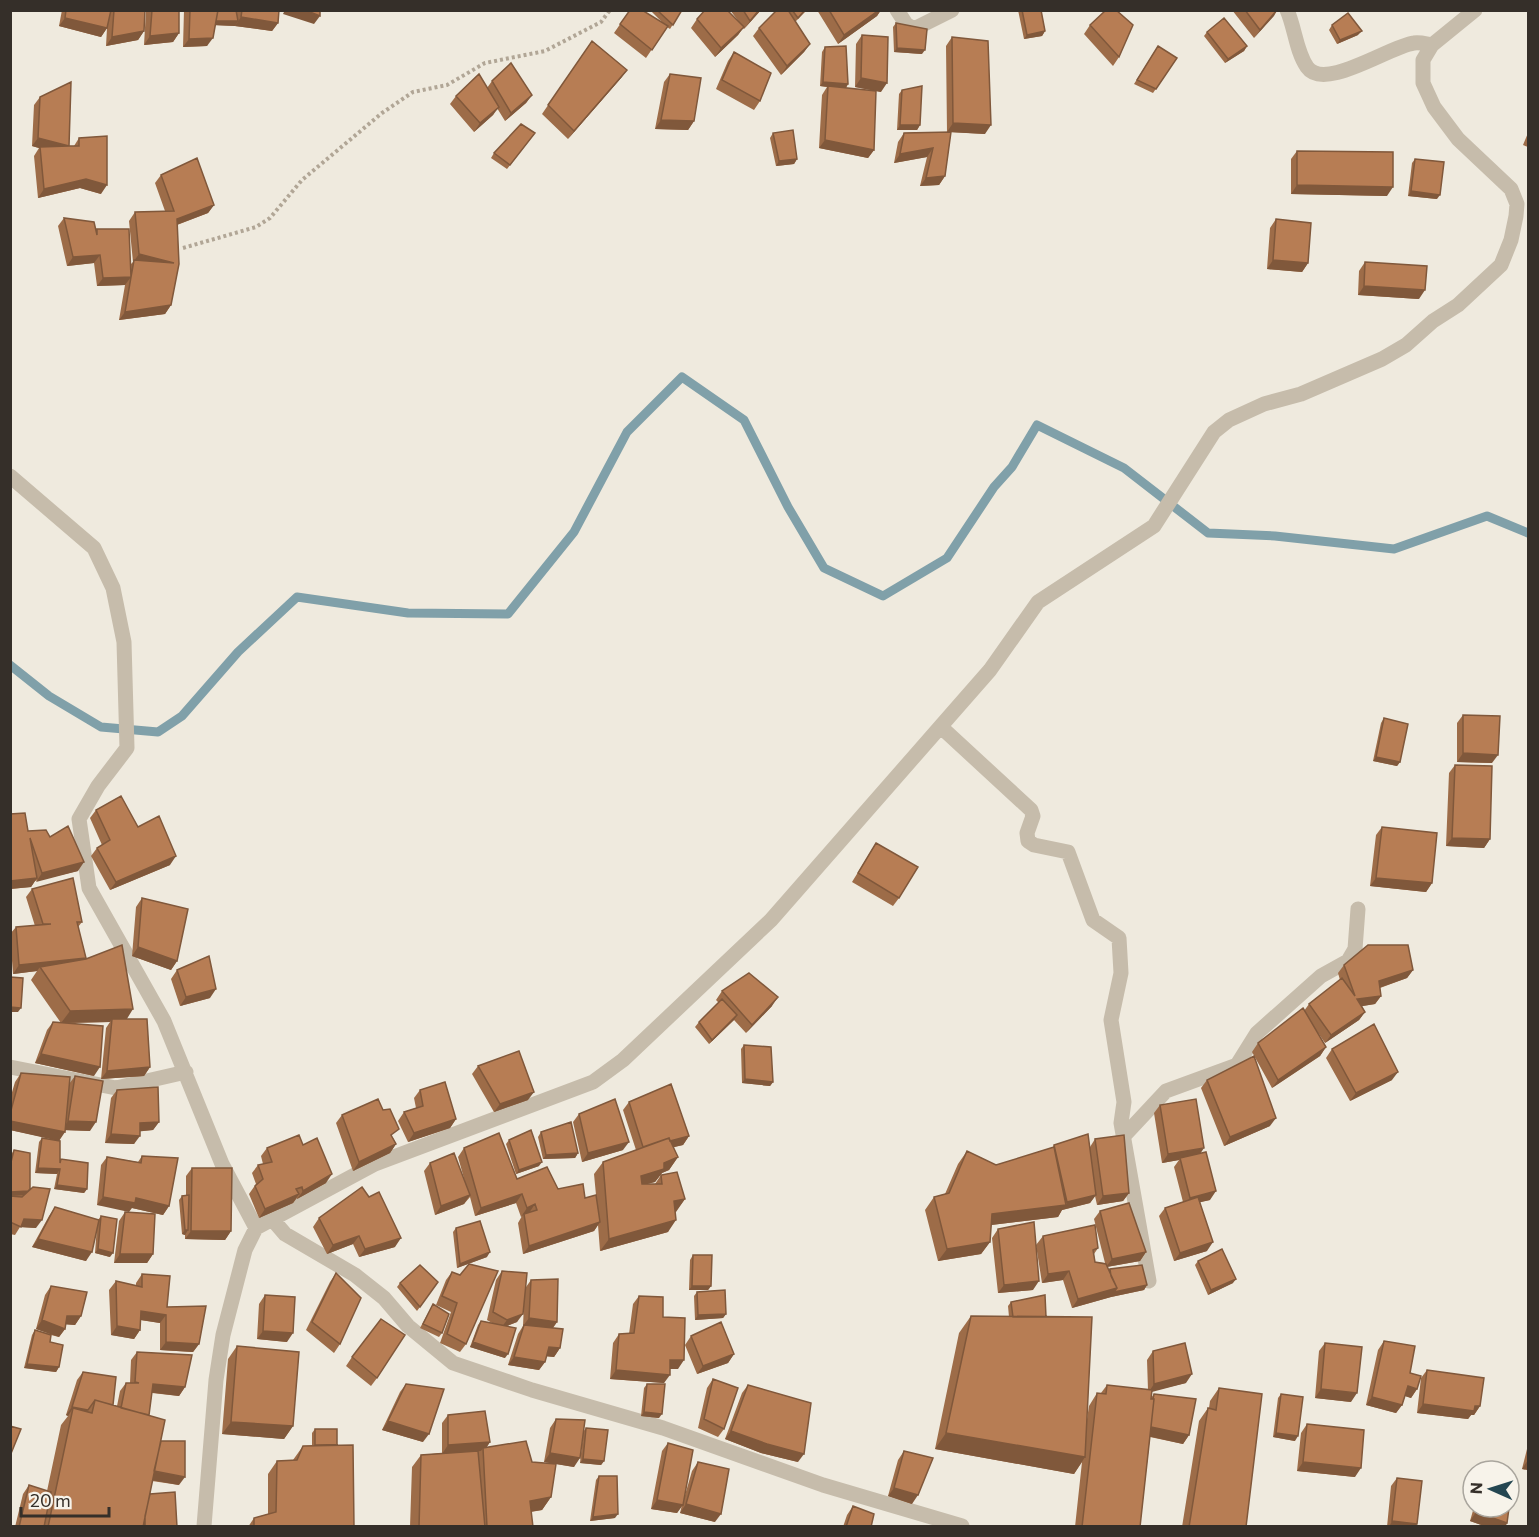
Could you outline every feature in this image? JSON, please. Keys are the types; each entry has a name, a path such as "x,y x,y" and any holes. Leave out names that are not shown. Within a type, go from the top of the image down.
{"street":[{"path":"897,10 906,24 914,29 952,10"},
{"path":"1287,10 1304,61 1308,69 1319,76 1336,73 1407,44 1416,42 1432,45"},
{"path":"204,1527 216,1380 223,1335 245,1250 256,1228 375,1164 593,1082 623,1060 771,920 990,670 1038,602 1059,585 1154,526 1214,432 1229,420 1264,404 1311,390 1398,350 1433,321 1458,305 1501,266 1511,240 1517,204 1511,189 1458,139 1434,107 1423,83 1423,60 1432,45 1475,10"},
{"path":"10,476 94,548 113,588 121,618 127,748 98,786 79,819 82,856 89,888 164,1021 222,1164 256,1228"},
{"path":"941,727 1031,810 1033,816 1027,833 1028,841 1034,845 1068,852 1093,920 1119,938 1121,973 1111,1020 1124,1102 1120,1117 1149,1281"},
{"path":"1123,1137 1166,1090 1237,1065 1257,1033 1322,976 1348,961 1355,949 1358,909"},
{"path":"10,1067 116,1088 186,1072"},
{"path":"273,1220 285,1234 355,1275 384,1298 408,1326 453,1363 532,1390 663,1428 823,1485 962,1527"}],"path":[{"path":"183,248 256,227 270,218 302,180 382,112 413,92 447,84 485,63 545,51 601,22 610,10"}],"building":[{"path":"66,10 111,10 107,28 65,18"},
{"path":"114,10 145,10 144,31 112,37"},
{"path":"152,10 179,10 179,33 150,36"},
{"path":"190,10 218,10 213,38 189,39"},
{"path":"218,10 236,10 238,21 216,21"},
{"path":"242,10 279,10 278,23 241,17"},
{"path":"305,10 320,10 320,16"},
{"path":"630,10 642,10 668,26 652,50 620,24"},
{"path":"657,10 682,10 673,25"},
{"path":"705,10 727,10 744,27 721,48 697,19"},
{"path":"743,10 759,10 750,21"},
{"path":"777,10 788,10 810,44 787,66 759,28"},
{"path":"792,10 805,10 798,18"},
{"path":"829,10 879,10 844,35"},
{"path":"1022,10 1041,10 1045,31 1027,35"},
{"path":"1106,10 1116,10 1133,25 1119,57 1090,25"},
{"path":"1245,10 1277,10 1260,30"},
{"path":"1348,13 1362,31 1340,40 1332,25"},
{"path":"1224,18 1247,46 1228,59 1207,32"},
{"path":"896,23 927,29 925,50 897,48"},
{"path":"862,35 888,37 887,83 861,78"},
{"path":"952,37 988,41 991,125 953,123"},
{"path":"592,41 627,70 574,131 548,105"},
{"path":"846,46 848,84 823,82 825,47"},
{"path":"1158,46 1177,58 1156,89 1137,80"},
{"path":"734,52 771,73 760,101 722,80"},
{"path":"511,63 532,95 511,113 492,81"},
{"path":"479,74 499,107 480,123 456,96"},
{"path":"670,74 701,78 694,121 661,120"},
{"path":"71,82 69,146 38,138 40,97"},
{"path":"828,86 876,91 874,150 825,140"},
{"path":"922,86 920,125 900,125 902,90"},
{"path":"521,124 535,133 510,165 494,153"},
{"path":"793,130 797,159 779,161 773,133"},
{"path":"951,132 945,176 926,178 933,148 900,154 904,133"},
{"path":"107,136 107,185 86,179 44,189 40,147 79,146 79,138"},
{"path":"1297,151 1393,152 1393,187 1297,185"},
{"path":"197,158 214,205 177,219 179,264 171,305 125,312 134,260 174,263 139,254 135,212 174,211 161,175"},
{"path":"1415,159 1444,162 1440,195 1411,191"},
{"path":"64,218 94,222 97,235 97,229 129,229 131,277 103,278 100,255 73,257"},
{"path":"1276,219 1311,223 1308,263 1273,260"},
{"path":"1365,262 1427,266 1425,290 1364,286"},
{"path":"1463,715 1500,716 1498,755 1463,753"},
{"path":"1384,718 1408,724 1400,762 1376,757"},
{"path":"1455,765 1492,766 1490,839 1452,838"},
{"path":"121,796 138,827 159,816 176,856 116,882 97,848 110,840 96,810"},
{"path":"25,813 28,831 46,830 50,837 68,826 84,862 42,873 30,838 37,878 10,881 10,814"},
{"path":"1382,827 1437,833 1432,883 1376,878"},
{"path":"876,843 918,867 899,898 858,873"},
{"path":"73,878 82,922 77,922 86,958 19,965 16,927 51,924 43,924 32,889"},
{"path":"142,898 188,909 177,961 138,947"},
{"path":"122,945 133,1009 70,1011 40,967 86,959"},
{"path":"1368,945 1408,945 1413,970 1379,981 1381,996 1357,999 1365,1012 1331,1035 1309,1004 1342,978 1355,996 1344,965"},
{"path":"209,956 216,989 186,997 177,970"},
{"path":"749,973 778,997 752,1025 722,991"},
{"path":"10,977 23,978 21,1008 10,1007"},
{"path":"722,999 737,1015 712,1040 699,1022"},
{"path":"1303,1008 1326,1047 1278,1080 1258,1043"},
{"path":"112,1019 147,1019 150,1067 107,1071"},
{"path":"53,1022 103,1026 100,1067 41,1054"},
{"path":"1374,1024 1398,1072 1356,1093 1332,1049"},
{"path":"744,1045 771,1047 773,1082 745,1079"},
{"path":"519,1051 534,1092 500,1104 478,1066"},
{"path":"1254,1056 1276,1118 1230,1137 1207,1080"},
{"path":"21,1073 70,1077 65,1132 10,1121"},
{"path":"75,1076 103,1081 96,1122 68,1121"},
{"path":"445,1082 456,1119 414,1133 404,1112 423,1106 420,1090"},
{"path":"671,1084 689,1136 670,1141 669,1138 643,1147 629,1102"},
{"path":"158,1087 159,1122 140,1123 140,1136 111,1134 117,1090"},
{"path":"378,1099 383,1110 390,1109 399,1129 391,1135 396,1144 359,1162 342,1115"},
{"path":"615,1099 629,1142 588,1153 579,1114"},
{"path":"1196,1099 1204,1148 1168,1154 1160,1105"},
{"path":"571,1122 578,1153 546,1155 541,1132"},
{"path":"531,1130 542,1162 519,1170 509,1140"},
{"path":"499,1133 517,1179 547,1167 558,1189 583,1184 585,1198 596,1195 600,1222 529,1246 524,1214 537,1210 535,1204 527,1208 522,1194 481,1208 464,1148"},
{"path":"1088,1134 1096,1195 1067,1202 1054,1145"},
{"path":"299,1135 303,1145 317,1138 332,1174 303,1191 302,1187 296,1189 299,1194 265,1209 255,1186 263,1179 258,1165 272,1162 267,1148"},
{"path":"1124,1135 1129,1193 1103,1196 1095,1139"},
{"path":"42,1138 60,1141 60,1163 61,1159 88,1163 87,1189 57,1185 60,1169 38,1168"},
{"path":"669,1138 678,1157 664,1163 664,1169 641,1176 642,1184 662,1184 661,1175 677,1172 685,1199 674,1201 676,1220 609,1239 603,1162"},
{"path":"1054,1147 1066,1205 992,1214 990,1242 947,1249 934,1197 949,1193 967,1151 996,1165"},
{"path":"14,1150 30,1153 30,1189 28,1191 10,1192 10,1166"},
{"path":"1206,1152 1216,1191 1190,1198 1180,1158"},
{"path":"454,1153 470,1195 441,1206 430,1163"},
{"path":"142,1156 178,1158 169,1206 136,1198 135,1203 103,1197 107,1157 141,1163"},
{"path":"192,1168 232,1168 231,1231 191,1231"},
{"path":"33,1187 50,1189 42,1220 24,1219 21,1227 10,1222 10,1196 22,1197"},
{"path":"362,1187 369,1197 379,1192 401,1238 365,1249 359,1236 333,1245 319,1218"},
{"path":"189,1195 188,1230 185,1230 182,1196"},
{"path":"1198,1197 1213,1242 1180,1253 1165,1208"},
{"path":"1129,1203 1146,1252 1112,1259 1100,1211"},
{"path":"55,1207 99,1220 92,1252 38,1239"},
{"path":"125,1212 155,1214 153,1254 120,1254"},
{"path":"101,1216 117,1219 113,1253 98,1249"},
{"path":"480,1221 490,1252 460,1264 456,1228"},
{"path":"1034,1222 1039,1281 1004,1285 998,1229"},
{"path":"1095,1225 1098,1248 1093,1250 1095,1262 1106,1264 1117,1288 1078,1299 1069,1271 1048,1274 1043,1236"},
{"path":"1222,1249 1236,1279 1211,1290 1198,1261"},
{"path":"693,1255 712,1255 711,1286 692,1286"},
{"path":"469,1264 498,1271 466,1344 447,1334 457,1303 442,1296 452,1272 460,1275"},
{"path":"420,1265 438,1282 420,1307 400,1283"},
{"path":"1142,1265 1147,1285 1114,1292 1117,1288 1110,1269"},
{"path":"502,1271 527,1273 523,1314 507,1320 493,1312"},
{"path":"336,1273 361,1298 340,1344 312,1322"},
{"path":"142,1274 170,1276 167,1307 206,1306 199,1344 166,1342 166,1315 141,1311 140,1330 117,1326 116,1281 142,1287"},
{"path":"558,1279 557,1322 529,1318 531,1280"},
{"path":"51,1286 87,1292 81,1316 67,1316 65,1329 42,1320"},
{"path":"725,1290 726,1314 698,1315 697,1292"},
{"path":"265,1295 295,1297 293,1333 263,1331"},
{"path":"1045,1295 1046,1317 1013,1317 1011,1302"},
{"path":"639,1296 663,1297 663,1317 685,1318 684,1360 670,1360 670,1375 616,1370 619,1334 634,1333"},
{"path":"433,1304 449,1314 442,1333 423,1324"},
{"path":"971,1316 1092,1317 1085,1457 946,1433"},
{"path":"381,1319 405,1335 377,1378 352,1357"},
{"path":"481,1321 516,1328 508,1354 473,1342"},
{"path":"721,1322 734,1354 703,1366 691,1336"},
{"path":"524,1325 563,1329 560,1348 549,1347 545,1362 514,1357"},
{"path":"35,1330 51,1335 50,1342 63,1345 59,1367 27,1364"},
{"path":"1384,1341 1415,1346 1410,1373 1421,1376 1417,1389 1408,1386 1402,1405 1372,1397"},
{"path":"1185,1343 1192,1374 1154,1384 1153,1351"},
{"path":"1325,1343 1362,1347 1357,1393 1321,1389"},
{"path":"237,1346 299,1352 293,1426 231,1422"},
{"path":"137,1352 192,1355 185,1387 153,1384 149,1415 121,1408 126,1383 139,1383 135,1382"},
{"path":"1427,1370 1484,1378 1480,1406 1475,1406 1474,1411 1423,1404"},
{"path":"83,1372 116,1377 113,1405 95,1400 88,1410 72,1407"},
{"path":"713,1379 738,1388 724,1429 704,1419"},
{"path":"406,1384 444,1389 429,1434 388,1421"},
{"path":"647,1384 665,1384 662,1414 644,1412"},
{"path":"748,1385 811,1403 804,1454 731,1431"},
{"path":"1107,1385 1152,1390 1151,1399 1154,1399 1140,1527 1082,1527 1097,1393 1106,1394"},
{"path":"1219,1388 1262,1394 1246,1527 1189,1527 1208,1408 1216,1410"},
{"path":"1154,1394 1196,1399 1189,1435 1151,1427"},
{"path":"1281,1394 1303,1397 1298,1436 1276,1433"},
{"path":"95,1400 165,1420 143,1527 48,1527 73,1408 92,1413"},
{"path":"485,1411 490,1442 448,1445 448,1415"},
{"path":"556,1419 585,1420 580,1458 550,1453"},
{"path":"1307,1424 1364,1430 1361,1468 1303,1462"},
{"path":"10,1426 21,1429 10,1456"},
{"path":"586,1428 608,1430 604,1461 583,1459"},
{"path":"315,1429 337,1429 337,1445 315,1445"},
{"path":"161,1441 185,1441 185,1477 154,1471"},
{"path":"526,1441 532,1462 556,1464 551,1497 530,1501 533,1527 487,1527 483,1448"},
{"path":"668,1443 693,1450 683,1505 657,1500"},
{"path":"353,1445 354,1527 254,1527 254,1518 276,1512 277,1461 297,1460 303,1446"},
{"path":"478,1451 485,1527 419,1527 421,1455"},
{"path":"904,1451 933,1458 918,1495 894,1488"},
{"path":"698,1462 729,1469 721,1514 686,1504"},
{"path":"599,1476 617,1476 618,1514 593,1517"},
{"path":"1397,1478 1422,1481 1417,1524 1392,1521"},
{"path":"29,1485 51,1492 44,1527 19,1527"},
{"path":"175,1492 177,1527 145,1527 150,1494"},
{"path":"853,1506 874,1514 871,1527 846,1527"},
{"path":"1496,1519 1508,1519 1507,1523"}],"waterway":[{"path":"10,665 49,696 101,727 158,732 182,716 238,652 297,597 408,613 508,614 574,532 627,432 682,377 744,420 788,507 824,568 883,596 947,558 994,487 1012,467 1037,425 1124,468 1208,533 1275,536 1394,549 1487,516 1528,533"}]}
